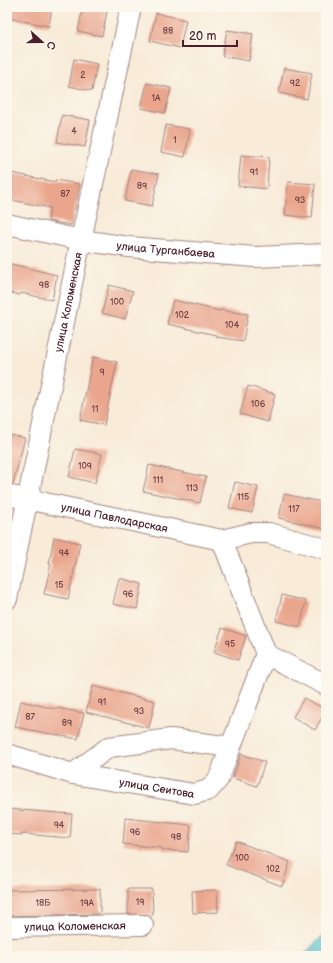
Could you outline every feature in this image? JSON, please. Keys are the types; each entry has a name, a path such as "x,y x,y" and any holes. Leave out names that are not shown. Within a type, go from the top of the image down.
{"street":[{"name":"улица Коломенская","path":"7,599 130,7"},
{"name":"улица Турганбаева","path":"7,224 81,240 129,247 255,257 326,254"},
{"name":"улица Павлодарская","path":"7,495 222,540 251,533 269,533 326,549"},
{"path":"222,540 266,654 326,686"},
{"name":"улица Сеитова","path":"7,754 73,774 194,794 209,790 219,778 266,654"},
{"path":"73,774 110,746 171,740 231,747"},
{"name":"улица Коломенская","path":"7,927 143,925"}],"water":[{"path":"326,934 326,956 302,956 322,936"}],"building":[{"path":"7,7 52,7 49,26 7,18"},
{"path":"83,7 108,7 102,36 78,31"},
{"path":"156,13 186,20 180,48 150,41"},
{"path":"227,30 253,34 249,61 222,56"},
{"path":"74,59 97,64 92,91 69,86"},
{"path":"284,68 312,73 307,99 279,93"},
{"path":"147,83 171,88 165,113 141,108"},
{"path":"62,115 90,120 85,147 57,142"},
{"path":"166,125 190,129 185,157 161,152"},
{"path":"241,155 269,157 267,189 238,186"},
{"path":"131,169 159,174 152,206 125,201"},
{"path":"7,172 55,182 55,180 80,184 71,225 48,221 50,208 7,199"},
{"path":"288,182 315,184 312,218 285,215"},
{"path":"7,263 57,275 52,300 21,293 20,295 7,292"},
{"path":"109,285 133,291 125,319 102,313"},
{"path":"173,300 220,311 248,314 243,341 216,337 216,335 167,324"},
{"path":"93,357 117,362 104,425 80,420"},
{"path":"248,386 275,394 268,422 240,414"},
{"path":"7,434 25,438 13,484 7,484"},
{"path":"75,449 102,454 95,483 69,477"},
{"path":"149,465 206,477 200,503 143,491"},
{"path":"235,482 258,487 252,513 229,508"},
{"path":"284,494 326,503 326,529 279,518"},
{"path":"54,537 80,543 68,599 44,594 51,564 49,564"},
{"path":"119,578 142,584 137,609 113,604"},
{"path":"282,595 306,601 300,627 276,621"},
{"path":"222,628 246,636 238,660 214,652"},
{"path":"93,686 155,701 149,728 86,712"},
{"path":"304,698 326,710 315,730 293,717"},
{"path":"21,701 55,709 84,713 78,739 15,727"},
{"path":"241,754 265,762 257,786 233,778"},
{"path":"7,809 72,814 70,838 7,834"},
{"path":"125,818 191,825 188,852 123,844"},
{"path":"236,841 290,862 282,886 226,865"},
{"path":"100,889 100,914 7,916 7,890"},
{"path":"128,889 152,889 153,915 128,914"},
{"path":"217,890 218,912 193,913 192,891"}]}
